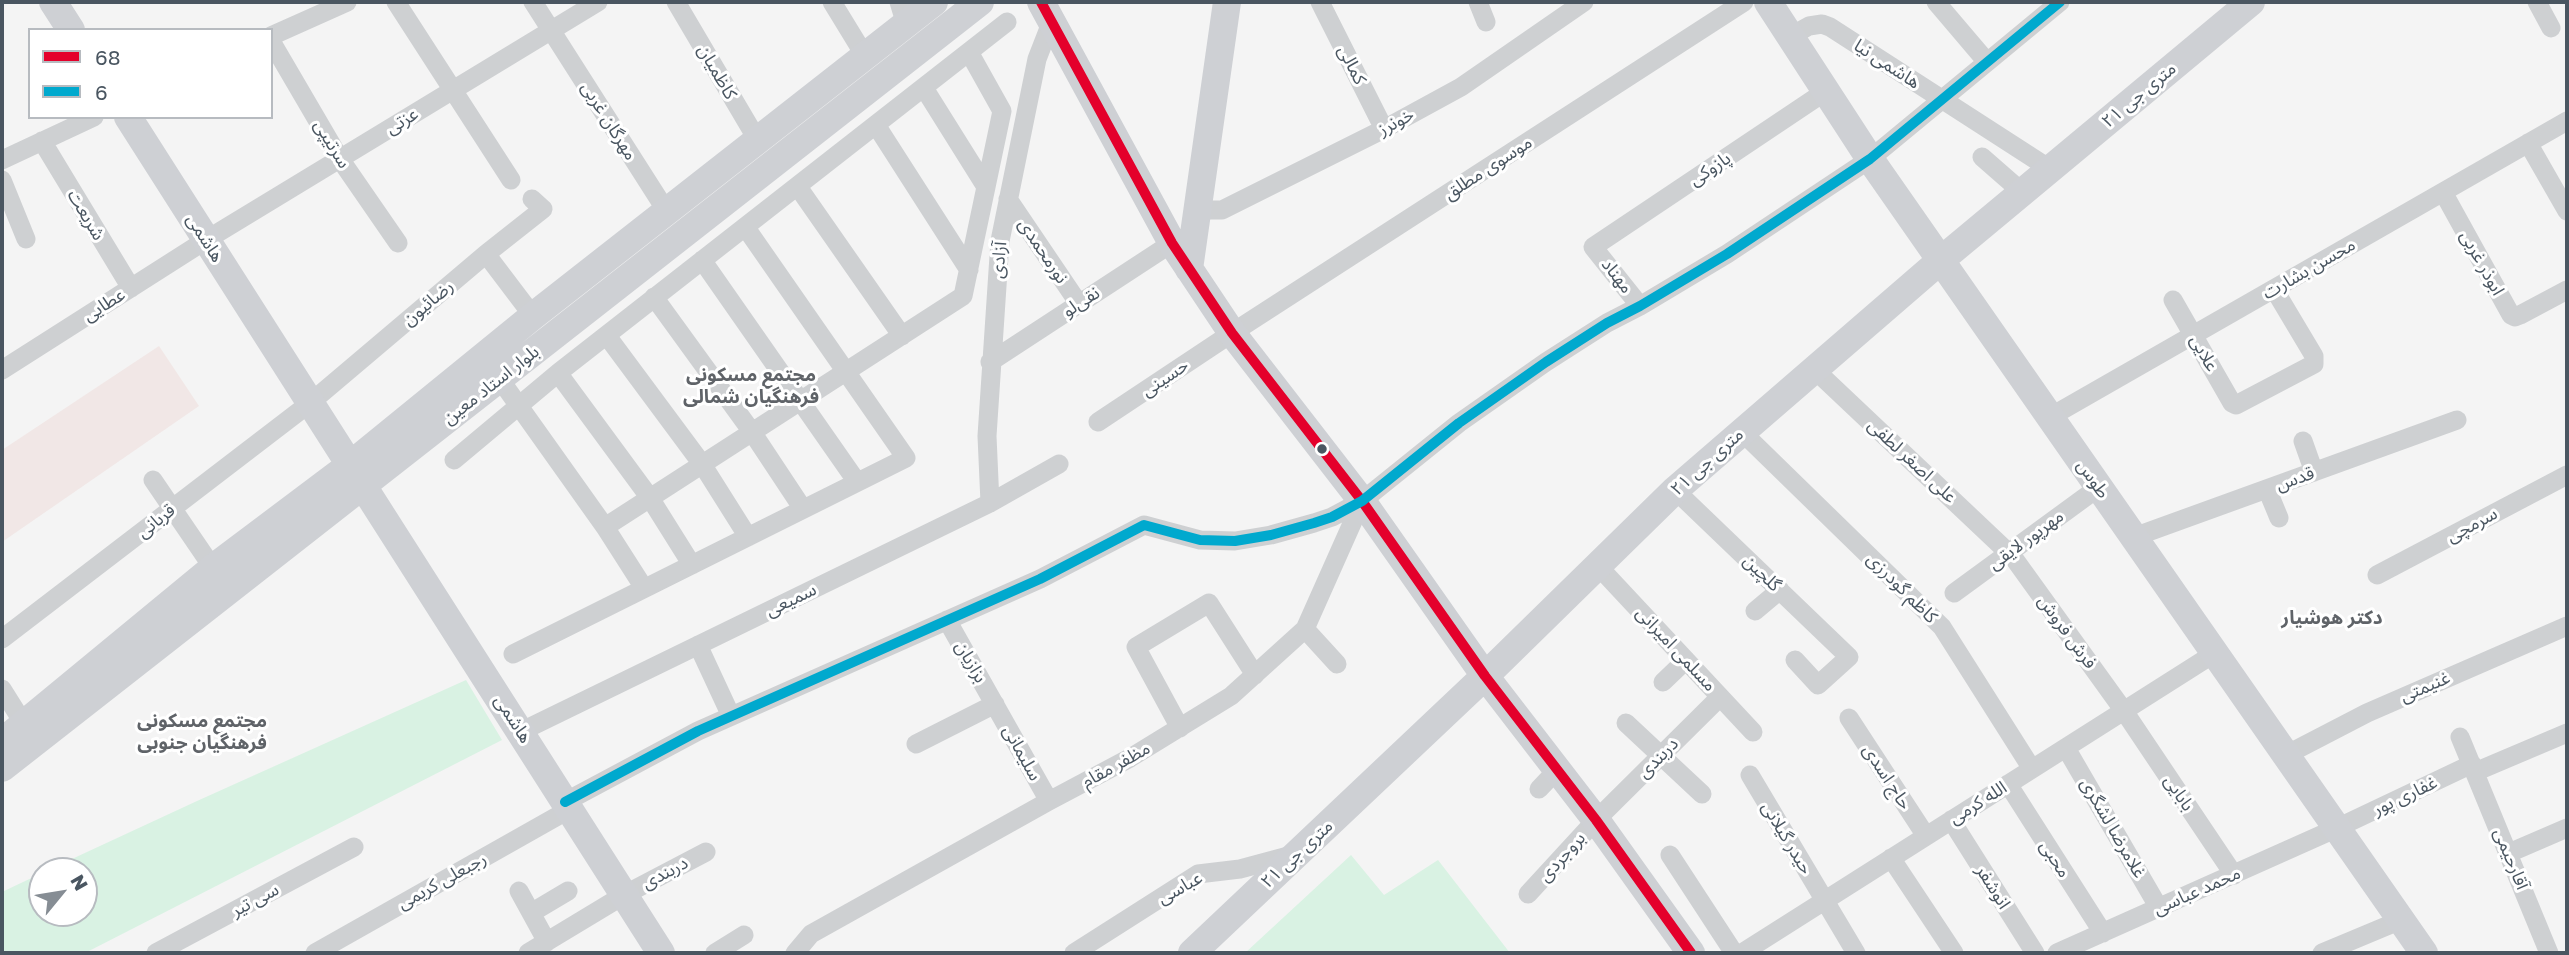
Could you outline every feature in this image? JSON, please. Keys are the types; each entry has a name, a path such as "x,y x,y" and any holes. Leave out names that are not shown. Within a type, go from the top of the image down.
{"main road":[{"path":"53,2 70,28"},
{"name":"بلوار استاد معین","path":"2,768 356,476 533,316 865,56 903,13 934,2"},
{"name":"بلوار استاد معین","path":"2,742 213,568 356,476 499,378 980,2"},
{"path":"1189,269 1227,2"},
{"name":"طوس","path":"1768,2 1870,159 2424,953"},
{"name":"۲۱ متری جی","path":"1192,953 1485,676 1675,490 2237,6"},
{"path":"1050,9 1172,243 1232,333 1362,501 1485,676 1548,779 1595,820 1691,953"},
{"path":"865,56 881,81"},
{"name":"هاشمی","path":"129,119 661,953"}],"street":[{"path":"273,38 347,2"},
{"path":"397,2 511,180"},
{"name":"مهرگان غربی","path":"533,2 667,212"},
{"name":"عزتی","path":"206,240 597,2"},
{"name":"کاظمیان","path":"676,2 758,141"},
{"path":"832,2 865,56"},
{"name":"کمالی","path":"1320,2 1384,128"},
{"path":"1478,2 1486,22"},
{"name":"خونرز","path":"1197,204 1205,211 1222,210 1384,128 1461,87 1584,2"},
{"name":"موسوی مطلق","path":"1232,333 1744,2"},
{"path":"1936,2 1987,62"},
{"name":"رجبعلی کریمی","path":"315,953 698,731 1040,579 1143,525 1200,540 1235,541 1271,535 1314,523 1362,501 1470,416 1606,323 1727,254 1870,159 2060,2"},
{"path":"2537,2 2552,28"},
{"name":"آزادی","path":"990,503 987,436 1000,241 1037,59 1050,9"},
{"path":"454,460 558,373 1007,22"},
{"name":"هاشمی نیا","path":"1791,36 1809,26 1822,24 2050,169"},
{"name":"سرتیپی","path":"273,42 340,159 398,243"},
{"path":"605,527 963,296 1002,111 969,52"},
{"path":"923,88 986,187"},
{"name":"پازوکی","path":"1593,247 1826,91"},
{"path":"2,160 90,119"},
{"name":"محسن بشارت","path":"2050,417 2567,121"},
{"path":"876,125 969,270"},
{"name":"شریعت","path":"42,141 131,288"},
{"path":"2528,143 2567,211"},
{"path":"1982,157 2022,192"},
{"path":"2,180 7,209 26,239"},
{"path":"798,187 902,336"},
{"name":"ابوذر غربی","path":"2443,192 2511,315 2520,315 2567,290"},
{"name":"رضائیون","path":"310,403 543,209 533,199"},
{"name":"نورمحمدی","path":"1008,199 1079,304"},
{"path":"513,654 906,457 746,228"},
{"name":"عطایی","path":"2,370 206,240"},
{"name":"نقی‌لو","path":"990,362 1172,243"},
{"name":"مهناد","path":"1593,247 1640,306"},
{"path":"486,254 533,316"},
{"path":"702,260 857,482"},
{"name":"علایی","path":"2173,300 2232,403 2236,405 2314,364 2314,356 2274,289"},
{"path":"654,297 752,432 803,509"},
{"name":"حسینی","path":"1098,422 1232,333"},
{"path":"607,336 702,464 748,537"},
{"name":"علی‌ اصغر لطفی","path":"1814,369 2008,553"},
{"path":"558,373 650,498 692,565"},
{"path":"499,378 605,527 644,588"},
{"name":"قربانی","path":"2,639 310,403"},
{"name":"قدس","path":"2134,537 2457,420"},
{"name":"کاظم گودرزی","path":"1741,431 1942,627 2032,769"},
{"path":"2303,442 2314,472"},
{"name":"سمیعی","path":"520,732 990,503 1059,464"},
{"name":"سرمچی","path":"2377,575 2567,475"},
{"path":"153,480 213,568"},
{"name":"مهرپور لایقی","path":"1954,593 2099,487"},
{"path":"2267,489 2279,518"},
{"name":"گلچین","path":"1675,490 1849,657 1818,685 1795,660"},
{"name":"مظفر مقام","path":"795,953 811,934 1130,758 1231,696 1305,629 1362,501"},
{"name":"فرش فروش","path":"2008,553 2124,711"},
{"name":"مسلمی امیرانی","path":"1598,566 1753,732"},
{"path":"1755,611 1780,590"},
{"path":"1180,728 1136,647 1209,603 1255,676"},
{"name":"بزازیان","path":"947,621 995,704"},
{"name":"غنیمتی","path":"2286,755 2367,713 2567,626"},
{"path":"1305,629 1337,664"},
{"path":"698,645 731,716"},
{"name":"الله کرمی","path":"1742,953 2215,653"},
{"path":"1663,682 1686,660"},
{"path":"2,689 24,724"},
{"name":"دربندی","path":"1595,820 1720,697"},
{"path":"916,744 995,704"},
{"name":"سلیمانی","path":"995,704 1049,801"},
{"name":"بابایی","path":"2124,711 2234,875"},
{"name":"حاج اسدی","path":"1849,719 1926,836"},
{"path":"1626,723 1702,794"},
{"name":"غفاری پور","path":"2337,828 2474,768 2567,733"},
{"name":"آقارحیمی","path":"2460,737 2549,953"},
{"name":"غلامرضا لشگری","path":"2066,748 2160,908"},
{"name":"حیدر گیلانی","path":"1750,775 1856,953"},
{"name":"محبی","path":"2008,785 2103,933"},
{"name":"بروجردی","path":"1528,894 1595,820"},
{"name":"انوشفر","path":"1951,820 2035,953"},
{"name":"محمد عباسی","path":"2057,953 2337,828"},
{"path":"2509,853 2567,828"},
{"name":"سی تیر","path":"156,953 354,847"},
{"name":"دربندی","path":"528,953 624,895 706,852"},
{"name":"عباسی","path":"1074,953 1198,874 1240,869 1297,853"},
{"path":"1670,855 1734,953"},
{"path":"1891,859 1954,953"},
{"path":"519,891 547,942"},
{"path":"531,913 568,891"},
{"path":"2331,952 2401,920"},
{"path":"715,953 744,935"}],"shaded area":[{"path":"159,346 199,406 2,542 2,450"}],"green space":[{"path":"466,680 502,740 85,953 2,953 2,892 28,880 28,927 98,927 98,857 76,857"},
{"path":"1351,855 1384,895 1438,860 1510,953 1245,953"}],"transit line":[{"name":"68","path":"1041,2 1172,243 1232,333 1362,501 1485,676 1596,820 1691,953"},
{"name":"6","path":"565,802 698,731 1040,579 1144,525 1200,540 1235,541 1271,535 1314,523 1362,501 1459,423 1546,362 1607,323 1727,254 1870,159 2060,2"}],"district":[{"name":"مجتمع مسکونی فرهنگیان شمالی","path":"751,386"},
{"name":"دکتر هوشیار","path":"2332,618"},
{"name":"مجتمع مسکونی فرهنگیان جنوبی","path":"202,732"}]}
